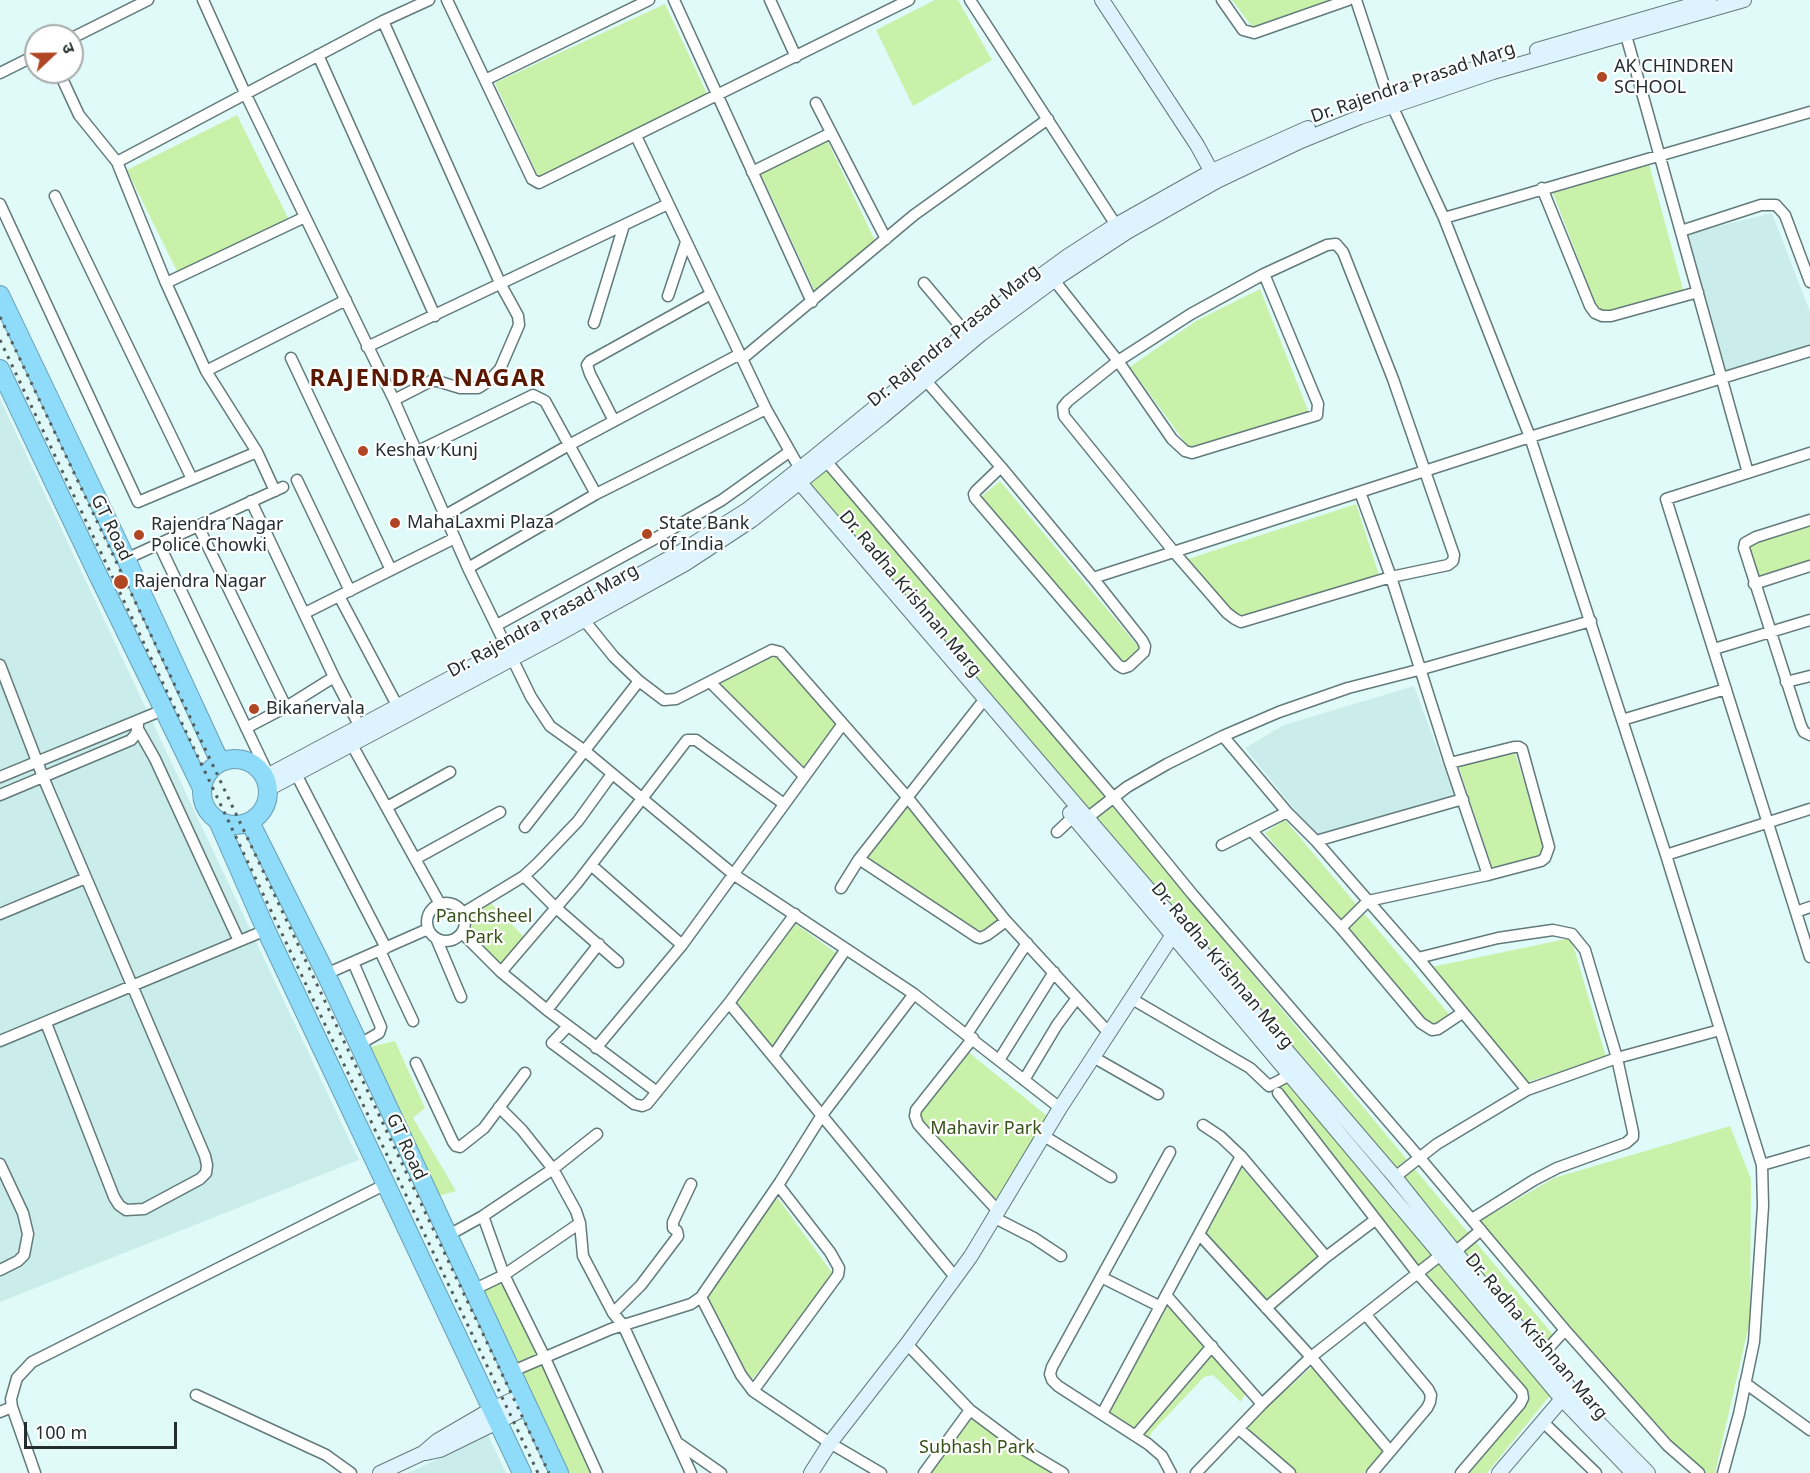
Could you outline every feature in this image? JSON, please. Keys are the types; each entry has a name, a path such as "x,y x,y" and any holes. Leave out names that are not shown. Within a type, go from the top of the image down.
{"highway":[{"name":"GT Road","path":"0,296 220,762"},
{"name":"GT Road","path":"0,369 202,788"},
{"path":"233,759 246,760 257,767 267,781 268,797 264,809 250,822 237,826 218,821 205,807 202,788 206,775 220,762 233,759"},
{"name":"GT Road","path":"218,821 266,930 522,1473"},
{"name":"GT Road","path":"250,822 326,974 560,1473"}],"street":[{"path":"84,32 148,0"},
{"path":"203,0 245,93 394,400 468,568 531,697 550,726 585,751 734,874 914,994 1060,1108"},
{"path":"117,162 383,21 429,0"},
{"path":"447,0 535,182 544,182 909,0"},
{"path":"485,80 649,0"},
{"path":"674,0 812,302"},
{"path":"770,0 796,57"},
{"path":"970,0 1116,225"},
{"path":"1102,0 1215,176"},
{"path":"1222,0 1243,30 1254,33 1348,0"},
{"path":"1356,0 1390,102 1444,218 1530,437 1666,855 1762,1165 1763,1206 1754,1342 1723,1473"},
{"name":"Dr. Rajendra Prasad Marg","path":"267,781 296,774 352,745 682,551 747,510 796,477 922,376 981,334 1051,275 1116,225 1215,176 1360,117 1390,102 1493,72 1709,0"},
{"name":"Dr. Rajendra Prasad Marg","path":"1624,30 1744,0"},
{"path":"383,21 501,285 518,316 519,326 500,369 489,381 478,388 460,388 431,381 394,400"},
{"path":"1624,30 1749,473"},
{"path":"318,55 435,316"},
{"path":"0,73 24,61"},
{"path":"65,84 79,115 117,162 166,283 206,371 279,489 126,559"},
{"path":"816,103 886,239"},
{"path":"1444,218 1810,112"},
{"path":"444,516 569,445 741,357 812,302 886,239 985,163 1048,120"},
{"path":"752,172 831,133"},
{"path":"636,136 741,357 789,452 796,477 1080,820"},
{"name":"Dr. Rajendra Prasad Marg","path":"267,781 398,706 584,620 685,564 752,520 796,477 826,461 922,376 966,333 1051,275 1127,232 1215,176"},
{"path":"1542,188 1595,314 1611,316 1698,292"},
{"path":"55,196 192,479"},
{"path":"0,204 138,502 257,452"},
{"path":"367,347 668,204"},
{"path":"1681,231 1761,205 1776,205 1785,216 1810,282"},
{"path":"166,283 305,217"},
{"path":"594,323 624,225"},
{"path":"668,296 686,242"},
{"path":"1336,244 1340,247 1393,379 1454,555 1453,561 1448,565 1391,578 1241,622 1234,619 1174,552 1064,417 1063,412 1068,401 1118,361 1191,314 1264,274 1327,245 1336,244"},
{"path":"1051,275 1118,361 1172,440 1185,451 1192,453 1317,415 1318,405 1264,274"},
{"path":"924,283 966,333"},
{"path":"614,421 590,374 587,366 590,361 711,294"},
{"path":"206,371 346,300"},
{"path":"1093,578 1530,437 1810,351"},
{"path":"291,358 391,570"},
{"path":"922,376 1001,467 1093,578 1145,646 1144,652 1129,666 1123,668 1118,666 975,498 976,490 1001,467"},
{"path":"416,452 533,396 545,401 596,494"},
{"path":"468,568 596,494 766,408"},
{"path":"497,625 722,500 789,452"},
{"path":"1810,453 1666,499 1810,957"},
{"path":"826,461 1113,797 1193,896 1419,1156 1565,1330 1667,1445 1700,1473"},
{"name":"Dr. Radha Krishnan Marg","path":"796,477 980,705 1175,930 1290,1075 1448,1253 1633,1473"},
{"path":"297,480 344,594 398,706"},
{"path":"1360,492 1422,669 1450,763 1488,875"},
{"path":"251,501 360,727"},
{"path":"1810,520 1756,537 1745,543 1744,552 1801,726 1804,732 1810,735"},
{"path":"198,526 286,707"},
{"path":"305,613 455,538"},
{"path":"159,544 246,728 267,781"},
{"path":"1755,584 1810,566"},
{"path":"584,620 614,657 639,681 664,700 670,700 710,682 772,650 784,656 908,798 1006,921 1108,1032"},
{"path":"1714,649 1810,620"},
{"path":"1057,832 1080,820 1167,764 1279,712 1348,688 1591,621"},
{"path":"0,664 43,777 207,1165 206,1173 200,1179 144,1209 126,1210 114,1197 46,1023"},
{"path":"1786,682 1810,676"},
{"path":"246,728 286,707 334,677"},
{"path":"525,827 639,681"},
{"path":"710,682 804,776"},
{"path":"1622,720 1726,689"},
{"path":"841,888 859,859 980,705"},
{"path":"0,777 138,725 163,710"},
{"path":"0,795 130,740 136,734 138,725"},
{"path":"138,725 239,941"},
{"path":"596,1048 682,945 842,725"},
{"path":"1224,736 1287,812 1316,841 1418,958 1527,1090"},
{"path":"501,972 591,865 683,744 692,739 784,804"},
{"path":"352,745 440,904"},
{"path":"1341,928 1368,901 1541,861 1548,853 1549,847 1525,756 1519,747 1450,763"},
{"path":"387,807 450,772"},
{"path":"296,774 383,950 413,1021"},
{"path":"463,913 524,876 578,821 612,774"},
{"path":"1316,841 1463,799"},
{"path":"1666,855 1810,809"},
{"path":"416,859 500,812"},
{"path":"1222,845 1287,812"},
{"path":"1251,830 1341,928 1421,1023 1432,1030 1438,1029 1462,1013"},
{"path":"859,859 976,937 987,935 1006,921"},
{"path":"591,865 682,945"},
{"path":"524,876 555,907 618,962"},
{"path":"0,914 86,878"},
{"path":"436,939 454,940 462,933 465,923 463,913 451,904 440,904 430,912 428,929 436,939 461,998"},
{"path":"1796,912 1810,907"},
{"path":"568,1026 552,1043 638,1106 647,1104 729,1003 795,914"},
{"path":"326,974 428,929"},
{"path":"0,1041 266,930"},
{"path":"811,1473 830,1443 956,1278 997,1215 1060,1108 1175,930 1395,1177 1448,1253 1542,1355 1566,1393 1648,1473"},
{"path":"1418,958 1509,937 1553,930 1572,934 1585,950 1617,1058 1634,1132 1630,1141 1557,1168 1472,1219"},
{"path":"462,933 501,972 546,1010 657,1092"},
{"path":"1027,943 970,1036 916,1110 915,1116 918,1124 997,1215 1062,1256"},
{"path":"546,1010 599,944"},
{"path":"773,1056 846,949"},
{"path":"354,962 381,1027 379,1033 358,1045"},
{"path":"999,1060 1054,972"},
{"path":"513,1371 544,1356 623,1326 691,1304 700,1297 778,1185 822,1116 914,994"},
{"path":"1024,1080 1057,1025 1077,998"},
{"path":"1132,999 1250,1068 1269,1086 1290,1075"},
{"path":"729,1003 956,1278"},
{"path":"1395,1177 1419,1156 1527,1090 1617,1058 1720,1030"},
{"path":"1093,1057 1158,1094"},
{"path":"416,1063 456,1146 464,1145 484,1128 525,1073"},
{"path":"1278,1093 1418,1274 1522,1392 1523,1398 1520,1404 1461,1473"},
{"path":"500,1107 553,1169 576,1211 580,1223 583,1256 613,1313 623,1326 691,1473"},
{"path":"1203,1125 1221,1137 1241,1156 1326,1257"},
{"path":"447,1236 483,1216 553,1169 597,1134"},
{"path":"1044,1136 1112,1177"},
{"path":"1762,1165 1810,1151"},
{"path":"1170,1152 1050,1374 1058,1386 1136,1435 1162,1456 1171,1473"},
{"path":"1102,1414 1241,1156"},
{"path":"0,1164 23,1213 28,1234 24,1255 18,1261 0,1270"},
{"path":"35,1473 11,1399 17,1378 32,1362 386,1184"},
{"path":"613,1313 641,1285 678,1236 677,1231 673,1228 673,1222 691,1184"},
{"path":"753,1391 838,1275 838,1268 830,1252 778,1185"},
{"path":"483,1216 504,1275 597,1473"},
{"path":"1266,1308 1326,1257 1375,1220"},
{"path":"473,1290 504,1275 580,1223"},
{"path":"1196,1473 1311,1357 1418,1274 1481,1230"},
{"path":"1199,1234 1311,1357 1390,1451"},
{"path":"1103,1278 1159,1306"},
{"path":"1166,1294 1262,1404"},
{"path":"700,1297 741,1375 753,1391 830,1443 881,1473"},
{"path":"1366,1315 1431,1395 1427,1408 1372,1473"},
{"path":"1542,1355 1565,1330"},
{"path":"907,1344 970,1410 1021,1448 1059,1472"},
{"path":"1136,1435 1212,1346"},
{"path":"1745,1383 1810,1430"},
{"path":"1499,1473 1566,1393"},
{"path":"196,1395 326,1455 351,1473"},
{"path":"380,1473 423,1453 440,1450 494,1415 526,1401"},
{"path":"0,1412 12,1407"},
{"path":"924,1473 970,1410"},
{"path":"1543,1422 1596,1473"},
{"path":"1239,1429 1290,1473"},
{"path":"678,1443 721,1473"}],"shaded area":[{"path":"1772,213 1810,312 1810,350 1727,374 1687,234"},
{"path":"0,399 359,1160 0,1302"},
{"path":"1414,686 1457,802 1319,840 1245,748 1284,725"},
{"path":"488,1435 506,1473 408,1473"}],"green space":[{"path":"935,0 958,0 992,60 913,106 876,30"},
{"path":"1232,0 1337,0 1254,29"},
{"path":"665,4 709,98 539,178 495,83"},
{"path":"237,115 288,218 178,273 127,170"},
{"path":"827,140 877,245 815,291 761,174"},
{"path":"1649,164 1684,293 1601,318 1553,193"},
{"path":"1260,289 1311,418 1192,452 1130,367 1196,321"},
{"path":"829,467 1555,1337 1538,1354 799,490"},
{"path":"1000,481 1141,650 1123,666 981,497"},
{"path":"1356,504 1381,581 1240,624 1185,560"},
{"path":"1810,526 1810,563 1759,578 1749,544"},
{"path":"775,653 840,727 807,773 714,684"},
{"path":"1515,753 1547,856 1492,867 1458,765"},
{"path":"908,798 1006,921 981,945 859,859"},
{"path":"1285,820 1454,1020 1433,1034 1265,833"},
{"name":"Panchsheel Park","path":"487,899 526,939 501,970 463,937 459,914"},
{"path":"793,922 843,958 776,1054 734,1002"},
{"path":"1571,938 1606,1057 1527,1082 1427,968"},
{"path":"395,1041 425,1108 413,1118 456,1191 431,1198 361,1049"},
{"name":"Mahavir Park","path":"967,1051 1052,1120 990,1207 914,1117"},
{"path":"1289,1079 1552,1393 1487,1473 1461,1473 1524,1399 1274,1092"},
{"path":"1730,1126 1751,1179 1750,1320 1715,1473 1701,1473 1667,1447 1475,1224 1554,1178"},
{"path":"1237,1162 1324,1265 1268,1316 1199,1234"},
{"path":"774,1193 838,1281 746,1386 707,1298"},
{"path":"503,1275 596,1473 559,1473 474,1292"},
{"path":"1166,1299 1247,1390 1241,1402 1213,1375 1204,1377 1151,1433 1149,1443 1105,1416"},
{"path":"1313,1366 1384,1451 1364,1473 1294,1473 1243,1428"},
{"name":"Subhash Park","path":"970,1413 1054,1473 928,1473"}],"railway":[{"path":"0,317 549,1473"},
{"path":"0,340 538,1473"}],"place":[{"name":"AK CHINDREN SCHOOL","path":"1602,77"},
{"name":"Keshav Kunj","path":"363,451"},
{"name":"MahaLaxmi Plaza","path":"395,523"},
{"name":"State Bank of India","path":"647,534"},
{"name":"Rajendra Nagar Police Chowki","path":"139,535"},
{"name":"Rajendra Nagar","path":"121,582"},
{"name":"Bikanervala","path":"254,709"}],"district":[{"name":"RAJENDRA NAGAR","path":"428,379"}]}
